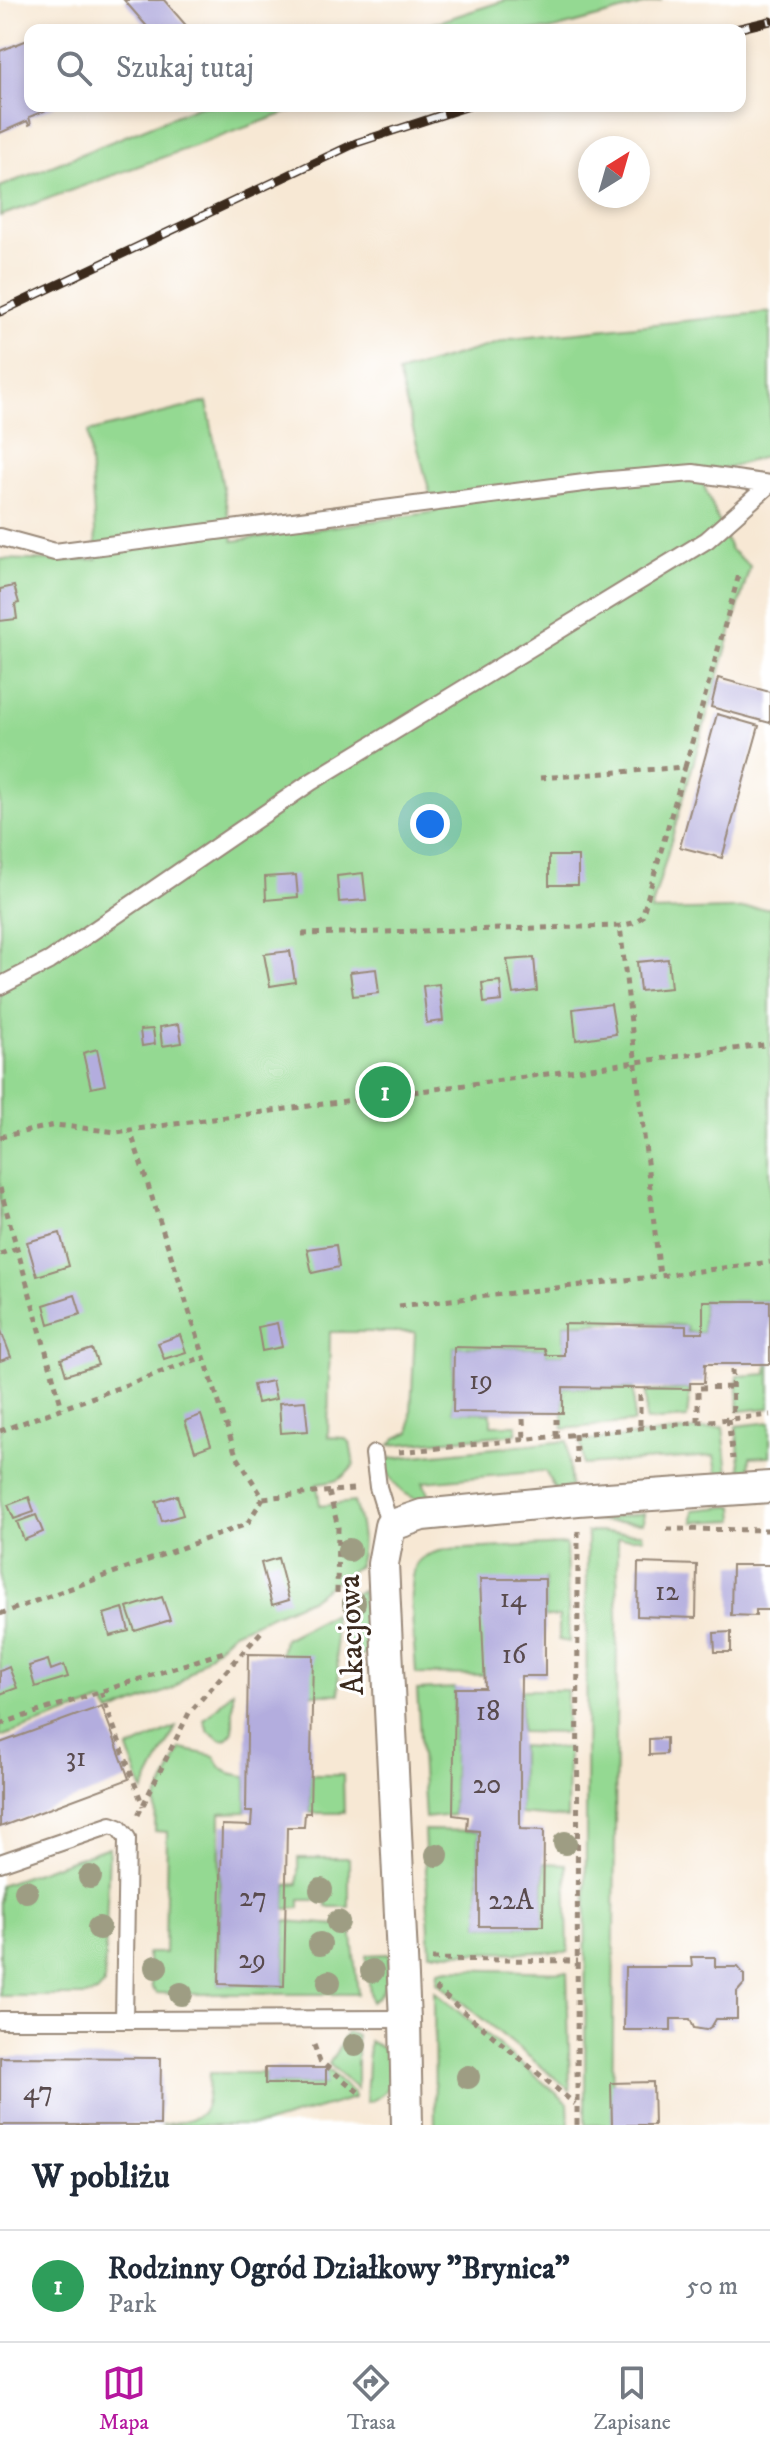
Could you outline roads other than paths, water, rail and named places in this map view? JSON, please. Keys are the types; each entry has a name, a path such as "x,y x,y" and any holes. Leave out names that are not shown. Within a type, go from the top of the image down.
{"street":[{"path":"390,1526 422,1515 578,1500 770,1487"},
{"name":"Akacjowa","path":"390,1526 383,1564 405,2019 407,2125"}],"lane":[{"path":"0,537 55,552 599,481 693,473 770,484"},
{"path":"0,986 49,961 311,782 707,540 770,484"},
{"path":"374,1454 378,1487 390,1526"},
{"path":"0,1863 111,1825 119,1828 127,1838 124,2020"},
{"path":"0,2020 405,2019"}],"railway":[{"path":"746,27 770,21"},
{"path":"0,312 356,143 451,112"}],"place":[{"name":"Rodzinny Ogród Działkowy \"Brynica\"","path":"385,1092"}]}
